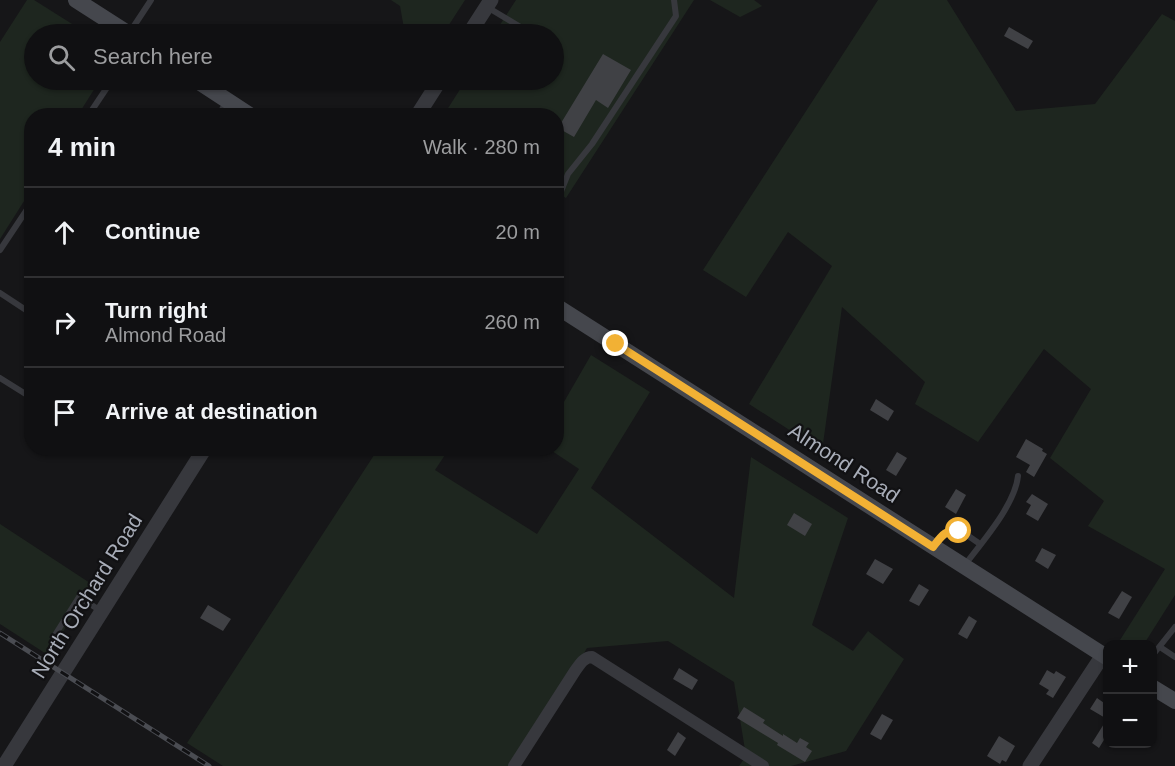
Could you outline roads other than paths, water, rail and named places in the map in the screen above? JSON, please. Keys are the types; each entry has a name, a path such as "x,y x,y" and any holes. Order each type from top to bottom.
{"main road":[{"path":"76,0 113,24"},
{"path":"211,90 238,108"},
{"name":"Almond Road","path":"564,311 1103,656"},
{"path":"1157,690 1175,701"}],"street":[{"path":"475,24 489,3"},
{"path":"422,108 434,90"},
{"name":"North Orchard Road","path":"4,766 200,456"},
{"path":"514,766 583,661 589,657 764,766"},
{"path":"1030,766 1103,660"}],"lane":[{"path":"135,24 151,0"},
{"path":"564,184 568,174 592,144 676,16 674,0"},
{"path":"489,3 518,24"},
{"path":"93,108 105,90"},
{"path":"223,108 227,101"},
{"path":"0,250 24,214"},
{"path":"0,293 24,309"},
{"path":"0,378 24,393"},
{"path":"964,567 1017,488 1018,476"},
{"path":"933,547 944,534 953,529 980,544"},
{"path":"55,635 79,597 102,611"},
{"path":"1157,650 1175,627"},
{"path":"1160,647 1175,657"}],"railway":[{"path":"0,633 209,766"}]}
